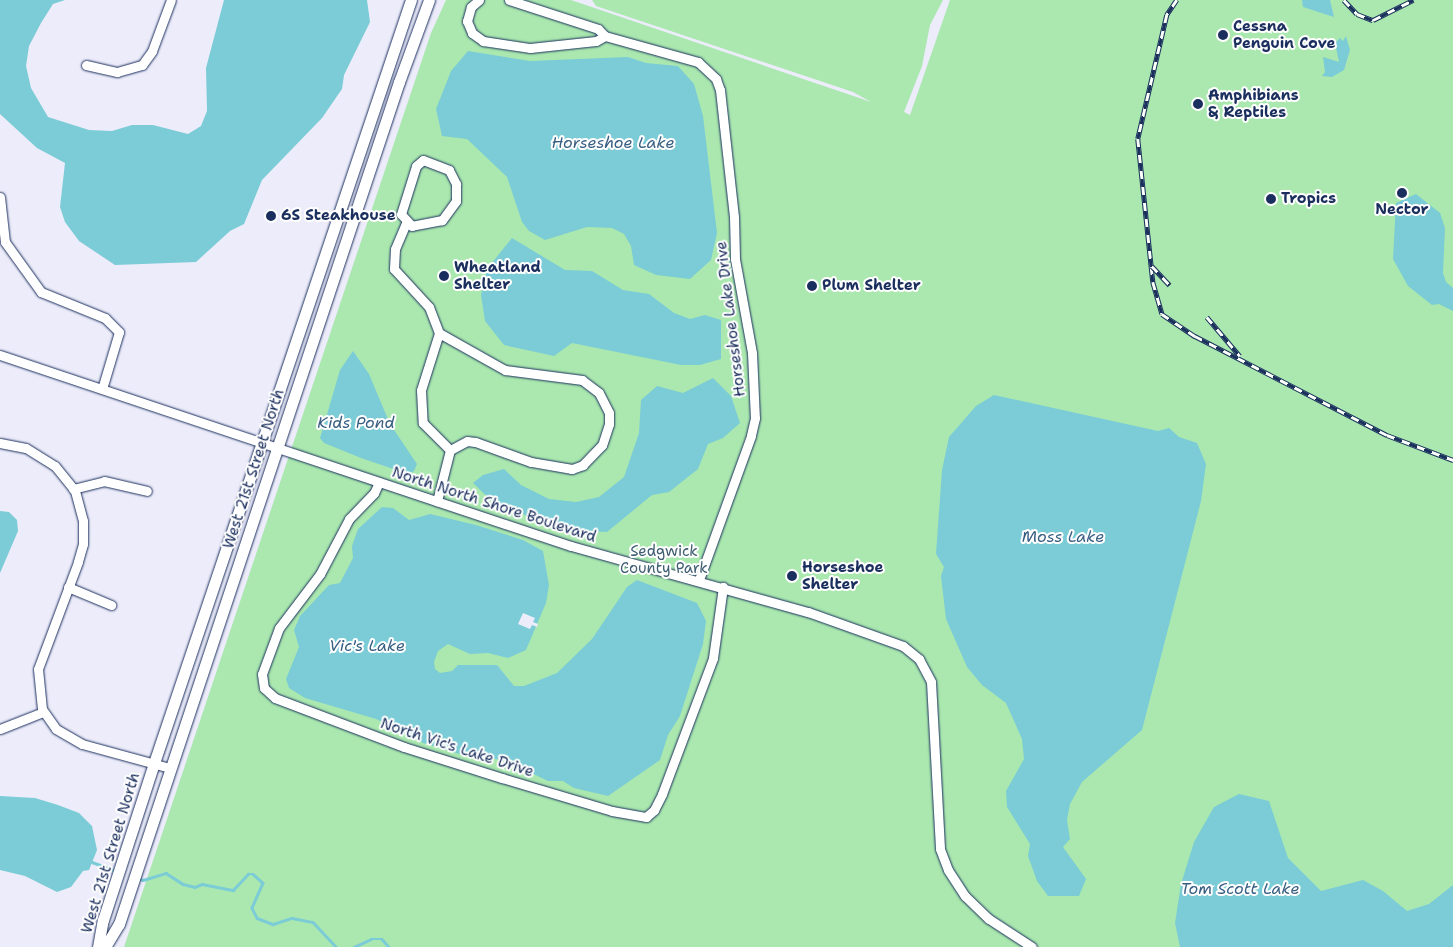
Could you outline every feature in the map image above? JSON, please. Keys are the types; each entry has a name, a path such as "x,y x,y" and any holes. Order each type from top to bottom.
{"main road":[{"name":"West 21st Street North","path":"98,947 111,896 130,836 411,0"},
{"name":"West 21st Street North","path":"105,947 119,924 277,447 429,0"}],"street":[{"path":"86,65 117,72 142,65 152,51 171,0"},
{"path":"479,0 471,7 467,21 472,33 483,41 530,48 596,41 605,36"},
{"name":"Horseshoe Lake Drive","path":"509,0 598,29 605,36 698,62 716,78 724,101 735,259 752,353 755,418 748,445 698,580"},
{"path":"423,160 441,165 449,170 456,184 453,208 442,220 435,223 412,226 406,223 401,214 416,166 423,160"},
{"path":"0,197 4,242 40,292 105,318 119,332 102,389"},
{"path":"406,223 396,248 394,268 429,308 439,333 505,370 582,380 599,393 609,413 609,424 602,445 589,461 572,469 531,462 475,442 467,441 450,450 437,501"},
{"path":"439,333 421,390 421,416 423,422 450,450"},
{"name":"North North Shore Boulevard","path":"0,355 571,546 723,587 896,643 919,659 928,674 932,690 940,849 943,860 955,884 970,902 1006,932 1032,947"},
{"path":"0,443 26,448 42,456 65,476 73,489 84,532 78,562 38,669 37,684 43,712 56,729 82,744 170,768"},
{"path":"73,489 104,481 147,491"},
{"name":"North Vic's Lake Drive","path":"379,482 374,493 349,519 320,574 279,628 262,674 264,688 275,698 404,748 502,778 612,811 646,817 654,810 662,794 712,658 723,587"},
{"path":"68,587 111,605"},
{"path":"0,729 43,712"}],"green space":[{"name":"Sedgwick County Park","path":"446,0 571,0 871,102 853,92 596,6 592,0 943,0 930,25 922,66 904,112 910,115 950,0 1453,0 1453,947 124,947 431,33"}],"water":[{"path":"0,0 65,0 53,4 41,23 29,46 26,66 31,88 48,117 89,130 112,131 132,125 153,125 188,134 201,126 207,111 206,68 224,0 367,0 370,22 344,75 342,89 322,118 262,180 244,224 230,231 196,262 115,265 79,241 65,222 60,207 65,163 37,148 0,114"},
{"path":"1302,0 1330,0 1334,17 1303,7"},
{"path":"1346,36 1350,50 1344,70 1332,77 1322,76 1325,72 1323,57 1339,62 1335,43 1340,38 1343,41"},
{"name":"Horseshoe Lake","path":"468,51 530,61 628,57 646,63 678,66 694,84 703,116 717,233 711,260 690,279 656,275 634,265 631,246 624,234 612,228 587,227 545,240 529,231 522,222 507,177 467,139 442,136 436,109 451,71"},
{"path":"1416,194 1440,213 1445,228 1443,273 1446,282 1453,288 1453,311 1439,304 1432,305 1408,286 1393,259 1396,203"},
{"path":"512,238 565,270 592,271 623,290 649,294 674,313 690,319 705,315 721,320 721,359 700,365 681,365 572,343 554,356 504,345 485,321 481,295 487,269"},
{"name":"Kids Pond","path":"353,351 369,374 390,424 417,464 414,471 408,474 324,443 320,438 340,370"},
{"path":"713,378 731,396 740,423 723,438 708,444 698,469 669,492 652,495 607,532 572,530 529,519 517,508 503,512 473,483 483,475 504,469 521,485 549,499 576,502 599,497 624,477 639,433 641,400 657,386 683,393"},
{"name":"Moss Lake","path":"994,395 1158,431 1169,428 1179,437 1197,443 1206,464 1201,501 1142,730 1082,782 1070,804 1067,820 1070,839 1063,847 1086,879 1079,896 1048,896 1037,881 1028,856 1030,844 1007,807 1006,791 1024,759 1022,739 1006,703 982,685 967,667 946,619 941,576 944,567 936,554 942,470 949,437 976,406"},
{"name":"Vic's Lake","path":"382,507 393,508 409,520 430,514 476,525 523,540 543,551 549,585 546,603 526,650 508,658 488,653 470,654 448,644 438,651 434,662 435,669 440,673 452,671 458,665 497,665 514,686 524,686 557,673 592,639 627,587 637,580 697,603 706,621 703,644 680,716 668,735 660,760 608,796 574,788 563,781 548,781 504,760 466,756 423,743 376,719 305,698 289,688 286,679 299,647 294,630 300,616 329,585 340,583 353,558 352,546 358,529"},
{"path":"0,511 9,512 17,520 18,531 0,573"},
{"name":"Tom Scott Lake","path":"1239,794 1269,801 1288,858 1321,891 1363,880 1383,891 1407,911 1429,904 1453,885 1453,947 1180,947 1175,923 1181,884 1194,842 1214,807"},
{"path":"0,796 35,798 79,813 92,826 97,850 89,870 83,871 71,887 57,892 25,876 0,870"}],"pier":[{"path":"523,613 535,618 533,622 538,624 537,627 532,625 530,629 518,624"}],"waterway":[{"path":"92,862 117,871"},
{"path":"138,878 143,880 166,873 183,884 195,887 202,884 233,890 248,874 253,874 263,883 252,908 257,918 273,924 292,918 313,922 336,947"},
{"path":"354,947 371,939 382,939 389,947"}],"railway":[{"path":"1177,0 1167,15 1138,139 1153,282 1162,314 1195,336 1387,435 1453,460"},
{"path":"1344,0 1357,14 1373,20 1413,0"},
{"path":"1152,266 1170,285"},
{"path":"1207,317 1240,356"}],"place":[{"name":"Cessna Penguin Cove","path":"1223,35"},
{"name":"Amphibians & Reptiles","path":"1198,104"},
{"name":"Nector","path":"1402,193"},
{"name":"Tropics","path":"1271,199"},
{"name":"6S Steakhouse","path":"271,216"},
{"name":"Wheatland Shelter","path":"444,276"},
{"name":"Plum Shelter","path":"812,286"},
{"name":"Horseshoe Shelter","path":"792,576"}]}
